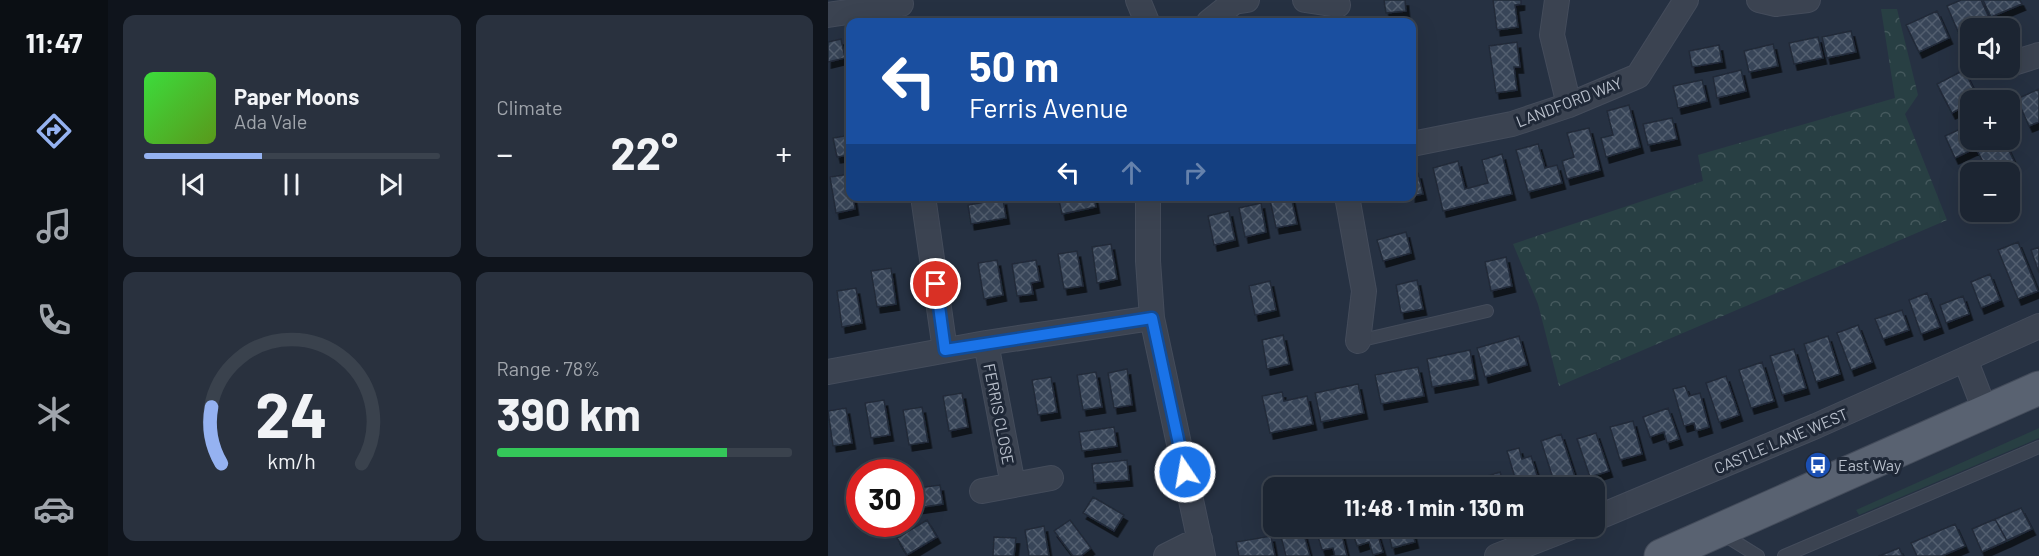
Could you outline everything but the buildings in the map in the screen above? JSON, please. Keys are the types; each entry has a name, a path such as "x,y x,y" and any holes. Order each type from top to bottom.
{"main road":[{"path":"1661,556 2039,388"}],"street":[{"path":"1138,0 1145,18"},
{"path":"1214,18 1233,2 1247,0"},
{"path":"1305,0 1338,5"},
{"path":"1557,0 1552,35 1569,105"},
{"name":"LANDFORD WAY","path":"1416,143 1512,124 1569,105 1638,76 1686,0"},
{"path":"1759,0 1776,4 1808,0"},
{"path":"828,15 901,4"},
{"path":"2020,61 2039,55"},
{"path":"924,201 945,350"},
{"path":"1148,201 1152,318 1201,548 1166,556"},
{"path":"1348,201 1364,291 1358,341"},
{"path":"828,372 986,343 1152,318"},
{"name":"CASTLE LANE WEST","path":"1605,514 1816,426 2039,326"},
{"name":"FERRIS CLOSE","path":"986,343 1013,485"},
{"path":"1965,359 1986,413"},
{"path":"982,491 1050,478"},
{"path":"1497,556 1546,537"}],"lane":[{"path":"1358,341 1486,311"},
{"path":"1784,556 2039,447"},
{"path":"1718,531 1758,556"}],"green space":[{"path":"1881,9 1897,9 1918,95 1905,114 1947,220 1559,386 1538,304 1513,244 1703,181 1698,155 1895,98"},
{"path":"2039,428 2039,438 1859,515 1856,510"}],"place":[{"name":"East Way","path":"1818,465"}],"route":[{"path":"936,284 945,350 1152,318 1185,472"}]}
